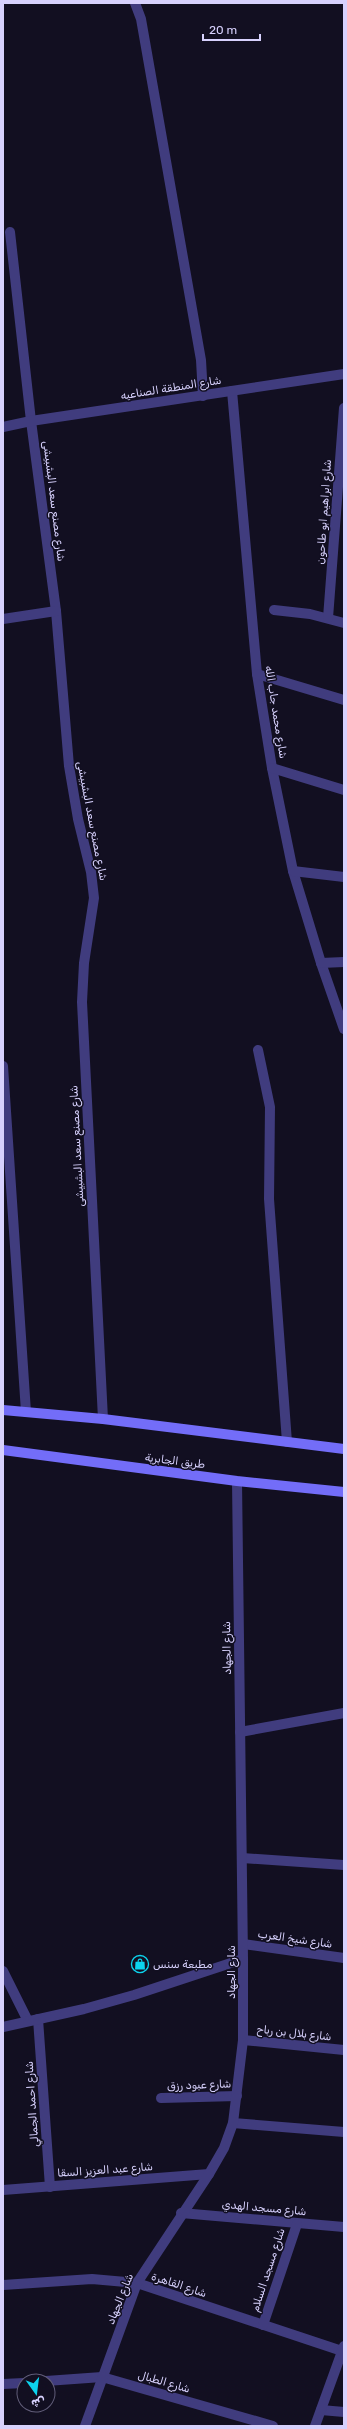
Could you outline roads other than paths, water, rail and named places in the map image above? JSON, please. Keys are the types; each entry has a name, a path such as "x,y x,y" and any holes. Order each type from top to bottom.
{"street":[{"path":"135,3 141,20 198,344 204,396"},
{"name":"شارع مصنع سعد البشبيشى","path":"10,232 31,421 56,611 68,766 78,819 91,872 94,898 84,963 82,1002 103,1419"},
{"name":"شارع المنطقة الصناعيه","path":"3,427 31,421 344,374"},
{"name":"شارع محمد جاب الله","path":"232,390 257,674 272,768 293,870 321,963 344,1029"},
{"name":"شارع ابراهيم ابو طاحون","path":"328,618 344,408"},
{"path":"274,610 298,612 344,622"},
{"path":"3,619 56,611"},
{"path":"257,674 344,700"},
{"path":"272,768 344,790"},
{"path":"293,870 344,877"},
{"path":"321,963 344,962"},
{"path":"258,1050 270,1107 269,1199 287,1442"},
{"path":"3,1066 26,1412"},
{"path":"3,1410 103,1419 344,1449"},
{"name":"طريق الجابرية","path":"3,1450 237,1481 344,1492"},
{"name":"شارع الجهاد","path":"85,2426 137,2284 182,2213 209,2174 224,2148 233,2123 242,2040 244,1959 237,1481"},
{"path":"240,1732 344,1713"},
{"path":"242,1858 344,1865"},
{"name":"شارع شيخ العرب","path":"243,1944 344,1958"},
{"path":"3,2026 134,1995 244,1959"},
{"path":"3,1971 33,2020"},
{"name":"شارع احمد الجمالي","path":"33,2020 50,2186"},
{"name":"شارع بلال بن رباح","path":"242,2040 344,2050"},
{"name":"شارع عبود رزق","path":"161,2098 237,2096"},
{"path":"233,2123 344,2132"},
{"name":"شارع عبد العزيز السقا","path":"3,2190 209,2174"},
{"name":"شارع مسجد الهدي","path":"182,2213 344,2227"},
{"name":"شارع مسجد السلام","path":"263,2325 297,2224"},
{"name":"شارع القاهرة","path":"3,2285 92,2280 137,2284 263,2325 343,2348"},
{"path":"315,2426 343,2348"},
{"name":"شارع الطبال","path":"56,2380 102,2377 273,2426"},
{"path":"3,2384 16,2383"},
{"path":"321,2410 344,2412"}],"place":[{"name":"مطبعة سنس","path":"140,1964"}]}
